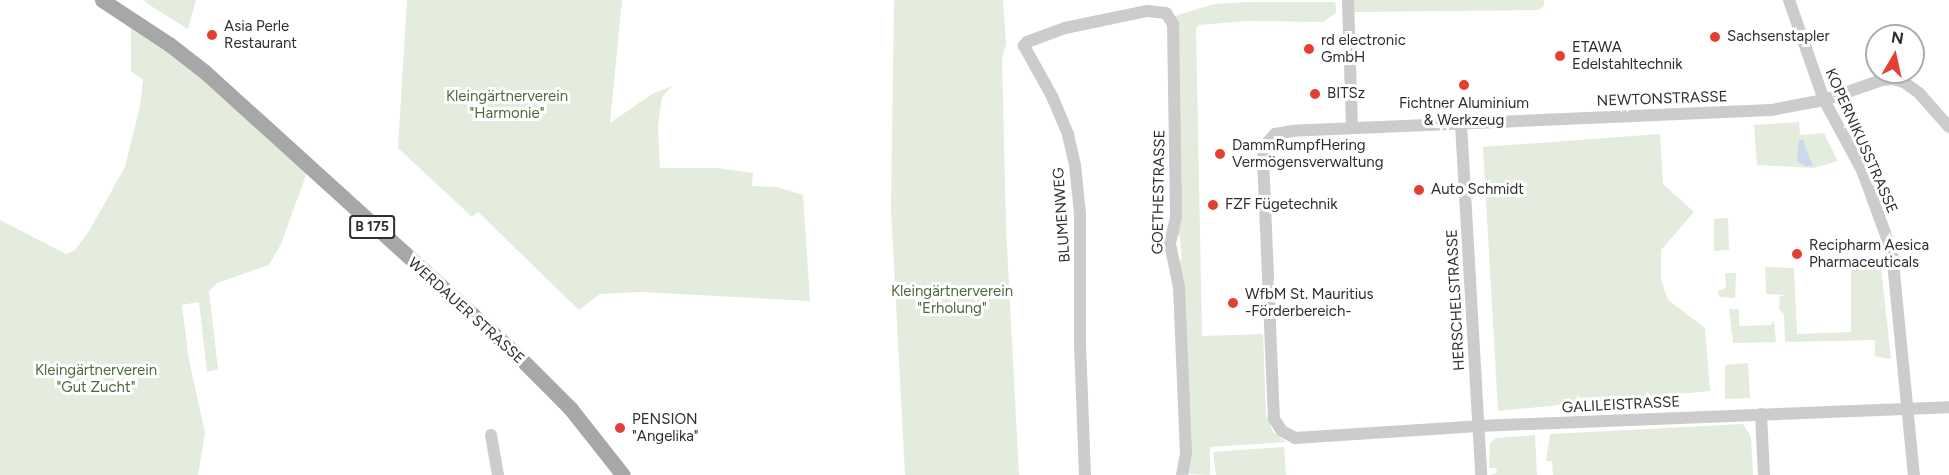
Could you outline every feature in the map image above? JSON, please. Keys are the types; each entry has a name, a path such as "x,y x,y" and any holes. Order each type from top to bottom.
{"main road":[{"name":"WERDAUER STRASSE","path":"102,0 169,44 205,72 518,357 570,408 623,475"}],"street":[{"path":"1348,0 1352,128"},
{"name":"KOPERNIKUSSTRASSE","path":"1790,0 1824,100 1862,170 1892,252 1914,475"},
{"name":"BLUMENWEG","path":"1085,475 1080,345 1080,214 1075,165 1068,134 1053,98 1024,46 1027,42 1065,28 1126,13 1161,12 1170,16"},
{"name":"GOETHESTRASSE","path":"1170,16 1174,35 1176,217 1170,244 1179,287 1186,453 1182,475"},
{"name":"NEWTONSTRASSE","path":"1295,438 1282,432 1274,419 1263,158 1267,143 1275,134 1352,128 1771,110 1824,100 1882,80 1893,79 1904,82 1919,93 1949,127"},
{"name":"HERSCHELSTRASSE","path":"1461,124 1481,475"},
{"name":"GALILEISTRASSE","path":"1295,438 1479,426 1949,407"},
{"path":"1761,414 1764,475"},
{"path":"491,435 498,475"}],"green space":[{"path":"143,0 196,0 188,29 154,8"},
{"name":"Kleingärtnerverein \"Harmonie\"","path":"407,0 622,0 610,123 652,94 672,86 662,97 658,126 660,168 717,168 753,173 752,186 776,187 803,195 810,301 641,292 600,294 579,310 478,212 472,217 398,148"},
{"name":"Kleingärtnerverein \"Erholung\"","path":"894,0 1003,0 1006,44 1002,58 1006,228 1019,475 905,475 891,209"},
{"path":"1353,0 1544,0 1544,6 1538,10 1353,12"},
{"path":"1335,2 1336,6 1336,13 1323,22 1246,21 1199,25 1196,28 1202,336 1263,334 1266,414 1273,432 1286,442 1210,447 1210,475 1185,474 1176,262 1182,260 1180,236 1174,237 1175,16 1214,4"},
{"name":"Kleingärtnerverein \"Gut Zucht\"","path":"131,23 162,42 306,170 306,175 281,244 269,265 217,283 209,291 218,369 207,372 199,302 182,305 189,360 205,433 198,475 0,475 0,220 66,254 75,250 89,231 125,167 140,106 143,80 131,71"},
{"path":"1799,122 1800,135 1824,133 1838,161 1814,168 1757,165 1754,125"},
{"path":"1660,134 1663,184 1694,212 1661,250 1661,280 1668,300 1705,328 1710,391 1498,411 1483,147"},
{"path":"1728,218 1729,250 1714,251 1714,219"},
{"path":"1765,267 1794,268 1797,334 1851,332 1851,270 1881,267 1891,359 1875,356 1875,340 1785,342 1784,315 1779,308 1780,296 1787,295 1766,294"},
{"path":"1725,273 1736,273 1735,298 1719,297 1718,291 1726,288"},
{"path":"1729,309 1739,309 1739,326 1771,325 1774,320 1776,342 1733,343"},
{"path":"1748,363 1750,398 1725,399 1725,365"},
{"path":"1743,424 1751,437 1753,475 1553,475 1552,461 1546,461 1550,434"},
{"path":"1535,435 1537,475 1489,475 1497,473 1496,468 1489,468 1490,443 1496,438"},
{"path":"1284,447 1286,475 1216,475 1213,452"}],"water":[{"path":"1799,140 1803,140 1813,166 1805,166 1797,161"}],"place":[{"name":"Asia Perle Restaurant","path":"212,35"},
{"name":"Sachsenstapler","path":"1715,37"},
{"name":"rd electronic GmbH","path":"1309,49"},
{"name":"ETAWA Edelstahltechnik","path":"1560,56"},
{"name":"Fichtner Aluminium & Werkzeug","path":"1464,85"},
{"name":"BITSz","path":"1315,94"},
{"name":"DammRumpfHering Vermögensverwaltung","path":"1220,154"},
{"name":"Auto Schmidt","path":"1419,190"},
{"name":"FZF Fügetechnik","path":"1213,205"},
{"name":"Recipharm Aesica Pharmaceuticals","path":"1797,254"},
{"name":"WfbM St. Mauritius -Förderbereich-","path":"1233,303"},
{"name":"PENSION \"Angelika\"","path":"620,428"}]}
